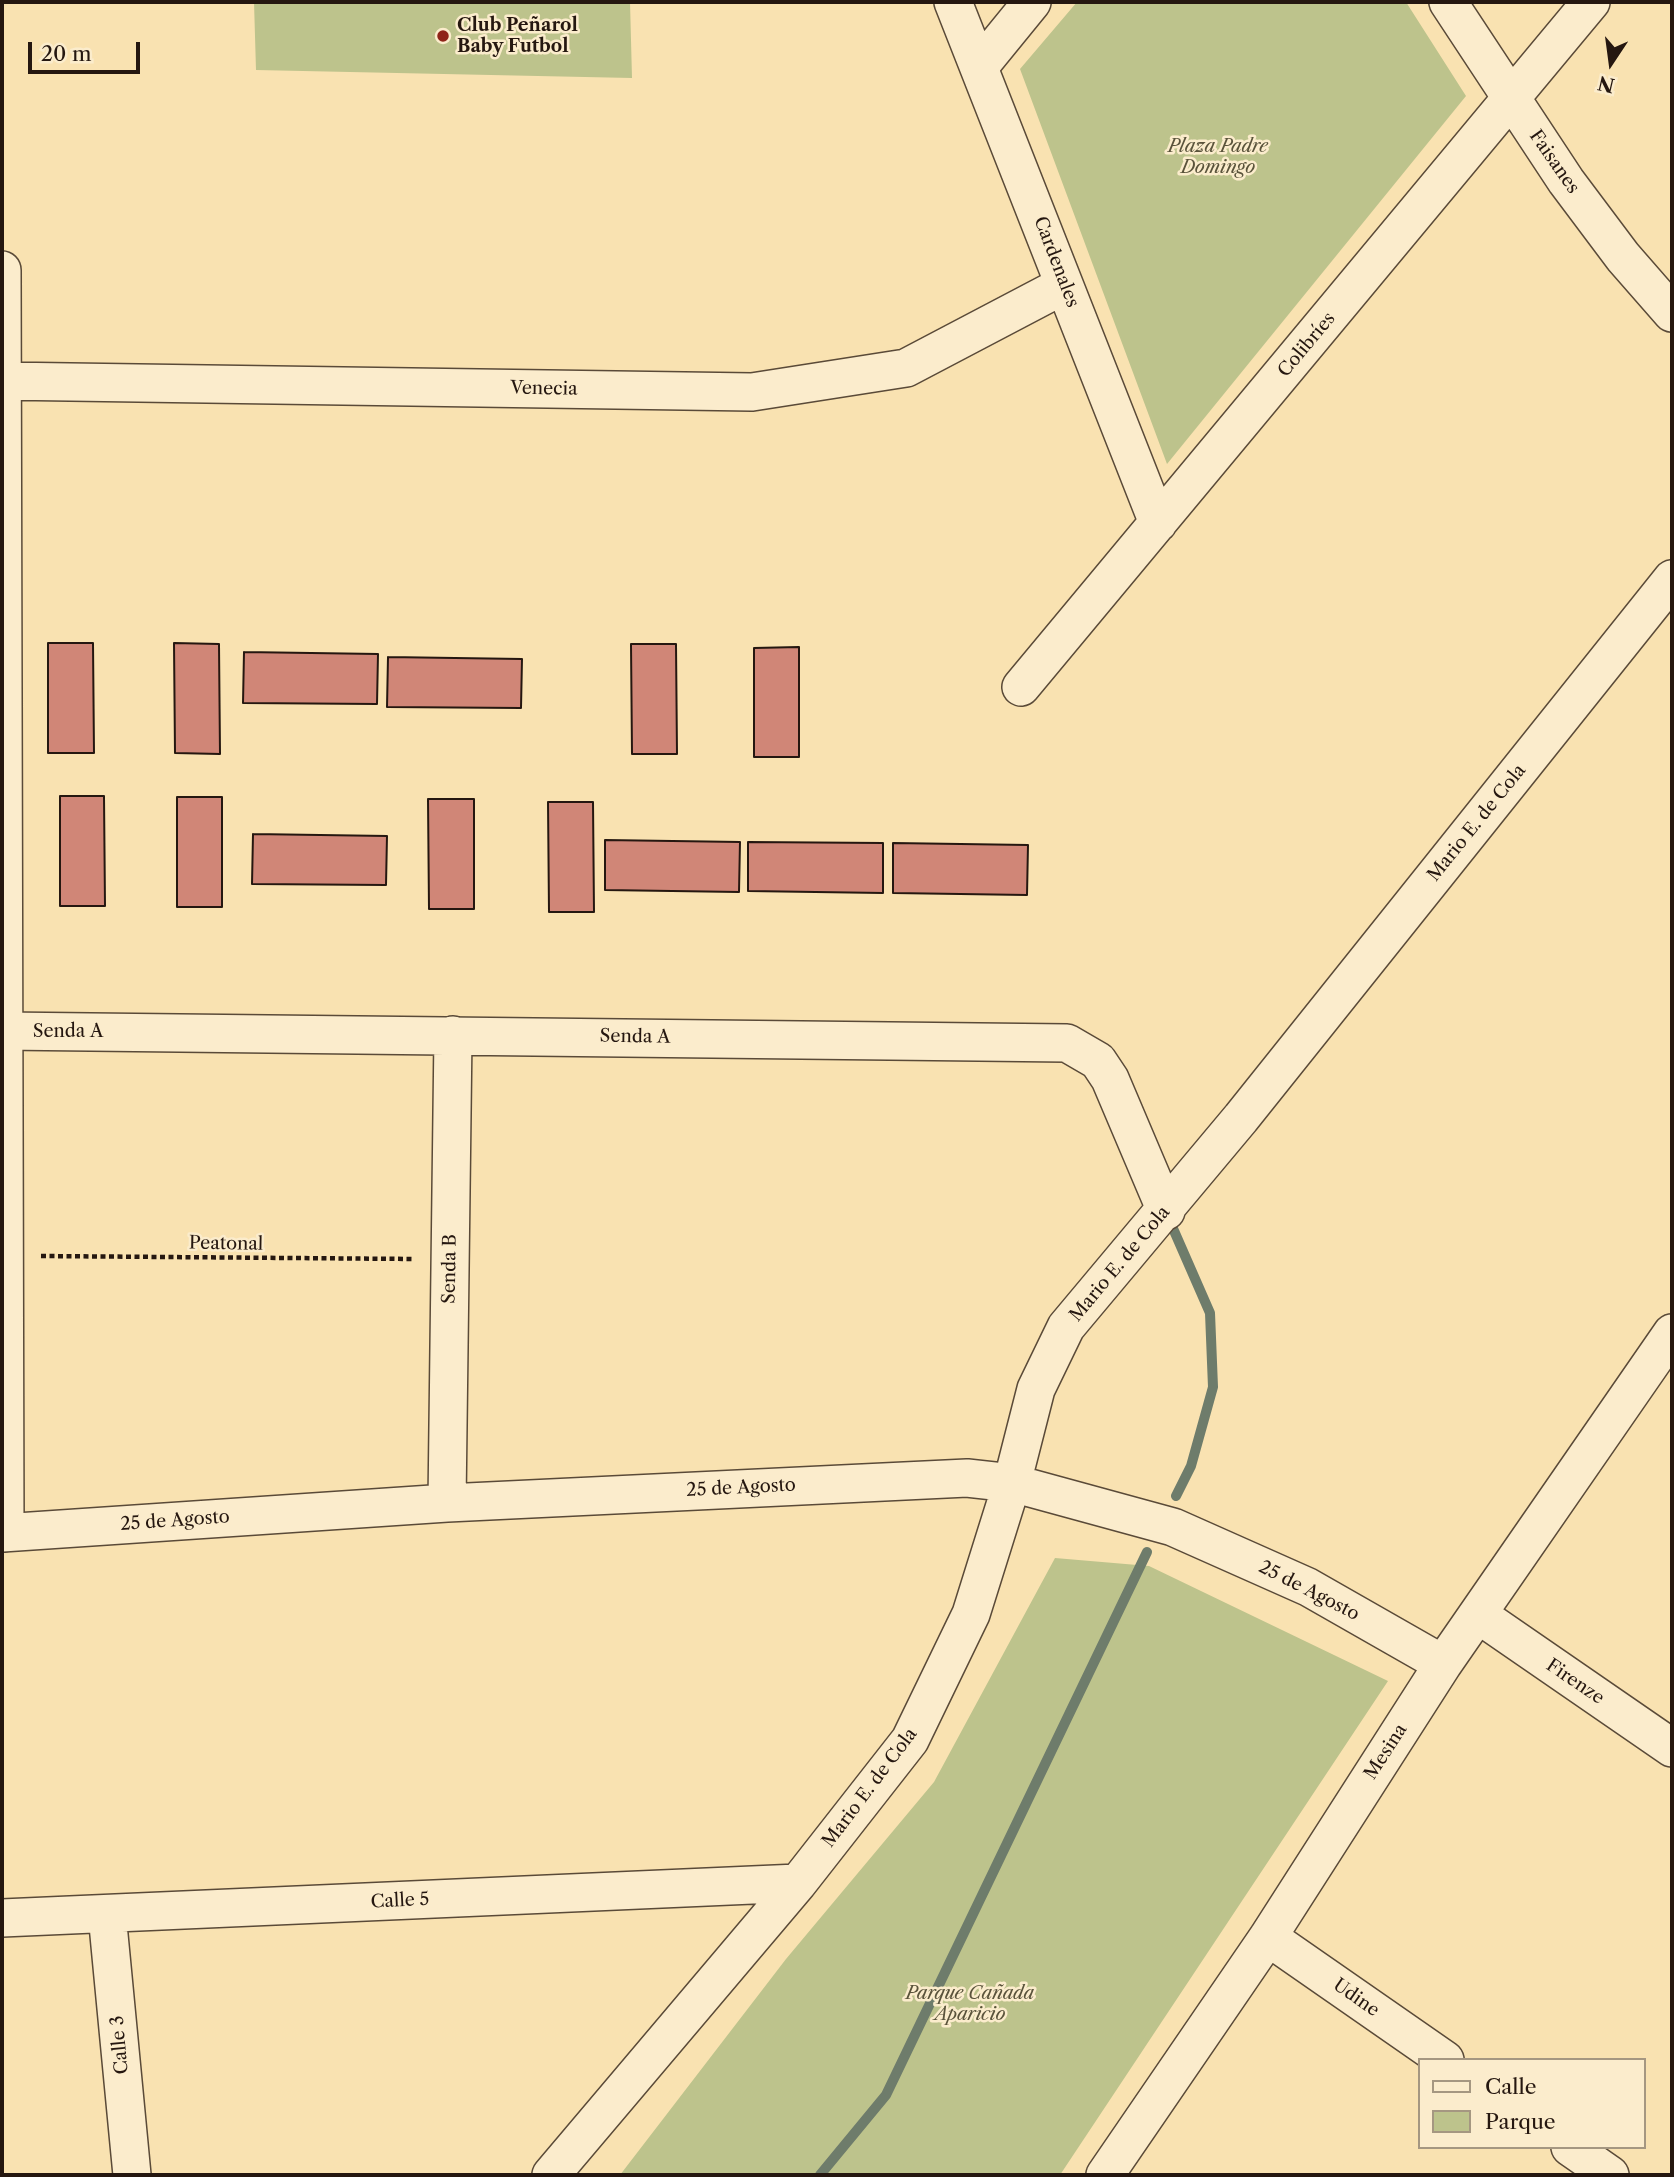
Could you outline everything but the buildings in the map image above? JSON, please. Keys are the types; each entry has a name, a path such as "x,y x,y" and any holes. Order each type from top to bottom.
{"street":[{"name":"Cardenales","path":"953,2 1158,523"},
{"path":"979,67 1032,2"},
{"name":"Faisanes","path":"1448,2 1511,101 1623,257 1672,313"},
{"name":"Colibríes","path":"1021,687 1591,2"},
{"path":"2,271 3,1533"},
{"name":"Venecia","path":"3,382 752,392 906,368 1065,285"},
{"name":"Mario E. de Cola","path":"551,2175 798,1883 910,1741 971,1614 1012,1483 1036,1389 1066,1327 1166,1211 1672,579"},
{"name":"Senda A","path":"3,1031 1067,1043 1098,1061 1110,1079 1166,1211"},
{"name":"Senda B","path":"447,1503 453,1035"},
{"name":"Mesina","path":"1105,2175 1268,1937 1443,1664 1672,1333"},
{"name":"25 de Agosto","path":"3,1533 447,1503 949,1476 1012,1483 1173,1527 1308,1587 1443,1664"},
{"name":"Firenze","path":"1479,1615 1672,1748"},
{"name":"Calle 5","path":"2,1918 798,1883"},
{"name":"Calle 3","path":"107,1914 132,2175"},
{"name":"Udine","path":"1268,1937 1442,2058"},
{"path":"1573,2149 1610,2175"}],"path":[{"name":"Peatonal","path":"4,1256 450,1260"}],"green space":[{"name":"Club Peñarol Baby Futbol","path":"254,2 630,2 632,78 256,70"},
{"name":"Plaza Padre Domingo","path":"1077,2 1406,2 1466,96 1167,464 1020,69"},
{"name":"Parque Cañada Aparicio","path":"1055,1558 1149,1566 1388,1681 1060,2175 620,2175 786,1959 934,1782"}],"waterway":[{"path":"1168,1217 1210,1313 1213,1387 1191,1466 1176,1496"},
{"path":"820,2175 886,2095 1147,1552"}],"place":[{"name":"Club Peñarol Baby Futbol","path":"443,36"}]}
